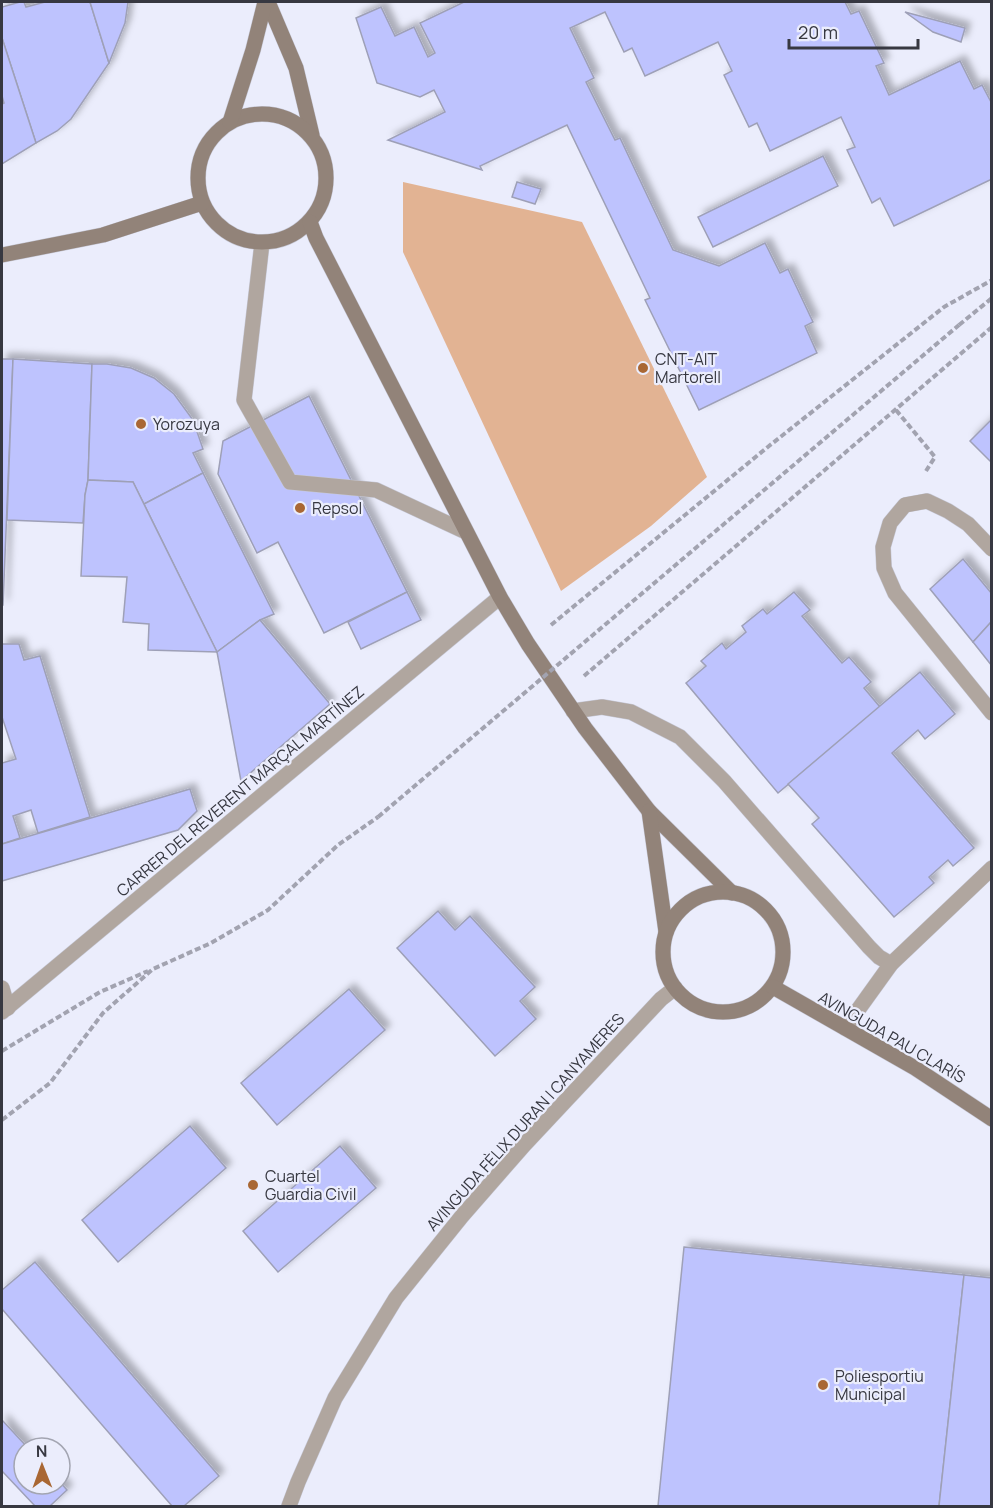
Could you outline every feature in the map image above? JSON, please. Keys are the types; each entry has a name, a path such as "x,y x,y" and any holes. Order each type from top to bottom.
{"main road":[{"path":"230,122 267,2"},
{"path":"267,2 296,68 312,135 326,161 328,183 322,204 310,222 296,234 280,240 262,243 243,240 226,232 212,219 202,203 197,183 199,162 207,143 221,127 247,116 264,113 282,116 312,135"},
{"path":"2,255 103,235 202,203"},
{"path":"310,222 316,238 466,532 528,644 573,711 649,812 732,893"},
{"path":"649,812 666,932 663,958 667,975 675,988 690,1002 707,1010 726,1012 744,1008 762,999 773,987 782,966 783,947 778,928 767,911 751,899 732,893 713,893 694,897 678,911 666,932"},
{"name":"AVINGUDA PAU CLARÍS","path":"773,987 915,1068 992,1119"}],"street":[{"path":"262,243 244,400 290,482 376,490 466,532"},
{"path":"992,549 968,524 927,501 905,505 890,523 883,547 884,568 895,593 992,713"},
{"name":"CARRER DEL REVERENT MARÇAL MARTÍNEZ","path":"5,1010 500,597"},
{"path":"573,711 602,707 631,712 680,737 724,781 869,947 891,964"},
{"path":"845,1028 891,964 992,868"},
{"path":"2,988 5,1010"},
{"name":"AVINGUDA FÈLIX DURAN I CANYAMERES","path":"289,1506 335,1398 396,1298 462,1216 525,1144 661,999 675,988"}],"path":[{"path":"528,644 769,446 944,307 992,279"},
{"path":"2,1051 100,992 211,944 268,910 338,845 378,817 992,298"},
{"path":"562,694 992,327"},
{"path":"896,410 935,457 905,505"},
{"path":"2,1120 50,1083 103,1012 153,969"}],"shaded area":[{"path":"403,182 582,222 707,477 651,526 561,591 403,252"}],"building":[{"path":"24,2 26,7 45,2 90,2 109,63 71,119 57,131 36,143 2,38 2,7"},
{"path":"90,2 128,2 125,23 109,63"},
{"path":"464,2 845,2 851,14 859,11 884,63 876,66 889,95 960,61 974,89 982,85 992,104 992,179 894,226 880,198 872,203 847,150 855,147 841,117 770,151 757,123 749,127 724,75 732,71 718,42 645,76 632,48 624,52 605,12 570,28 594,78 586,82 615,140 620,138 673,250 719,266 765,243 780,273 788,269 813,322 805,326 817,353 699,410 645,300 650,298 567,125 480,166 482,170 388,140 445,112 434,90 420,97 377,83 356,18 381,7 395,36 414,27 428,57 435,53 420,23"},
{"path":"905,12 965,28 961,42 933,32"},
{"path":"2,38 36,143 2,164 2,104 4,103"},
{"path":"823,156 838,186 713,247 698,217"},
{"path":"517,182 541,189 535,204 512,197"},
{"path":"2,359 13,359 3,605 2,605"},
{"path":"13,359 92,364 88,480 83,523 7,520"},
{"path":"92,364 131,368 154,378 174,394 193,420 203,449 193,453 203,473 144,504 133,482 88,480"},
{"name":"Repsol","path":"309,396 407,592 324,633 278,542 257,553 218,474 223,441"},
{"path":"992,419 992,463 970,441"},
{"path":"203,473 274,614 260,620 217,652 144,504"},
{"path":"88,480 133,482 217,652 148,650 149,624 123,622 127,577 81,576 85,495"},
{"path":"963,559 992,594 992,621 973,642 930,589"},
{"path":"407,592 421,620 361,649 348,622"},
{"path":"794,592 810,610 802,616 842,663 849,657 871,682 864,688 880,707 778,793 686,683 706,666 701,661 722,643 726,649 746,632 742,626 763,609 767,614"},
{"path":"260,620 330,704 241,781 217,652"},
{"path":"992,621 992,666 973,642"},
{"path":"2,644 19,644 24,660 40,656 90,817 38,833 31,810 13,816 20,838 2,844 2,763 16,759 2,717"},
{"path":"920,672 955,714 925,739 918,730 892,753 974,848 953,866 948,860 929,877 934,883 894,917 812,824 819,818 788,784"},
{"path":"190,789 197,811 178,830 2,881 2,844"},
{"path":"438,911 455,930 470,916 535,987 520,1001 536,1019 495,1056 397,948"},
{"path":"349,989 385,1030 277,1125 241,1083"},
{"path":"190,1126 226,1168 118,1262 82,1220"},
{"path":"340,1146 376,1188 278,1272 243,1231"},
{"name":"Poliesportiu Municipal","path":"684,1247 964,1275 939,1506 658,1506"},
{"path":"35,1262 219,1476 184,1506 172,1506 2,1309 2,1290"},
{"path":"964,1275 992,1278 992,1506 939,1506"},
{"path":"2,1420 17,1436 12,1436 12,1482 2,1471"},
{"path":"26,1496 61,1496 50,1506 35,1506"}],"place":[{"name":"CNT-AIT Martorell","path":"643,368"},
{"name":"Yorozuya","path":"141,424"},
{"name":"Repsol","path":"300,508"},
{"name":"Cuartel Guardia Civil","path":"253,1185"},
{"name":"Poliesportiu Municipal","path":"823,1385"}]}
